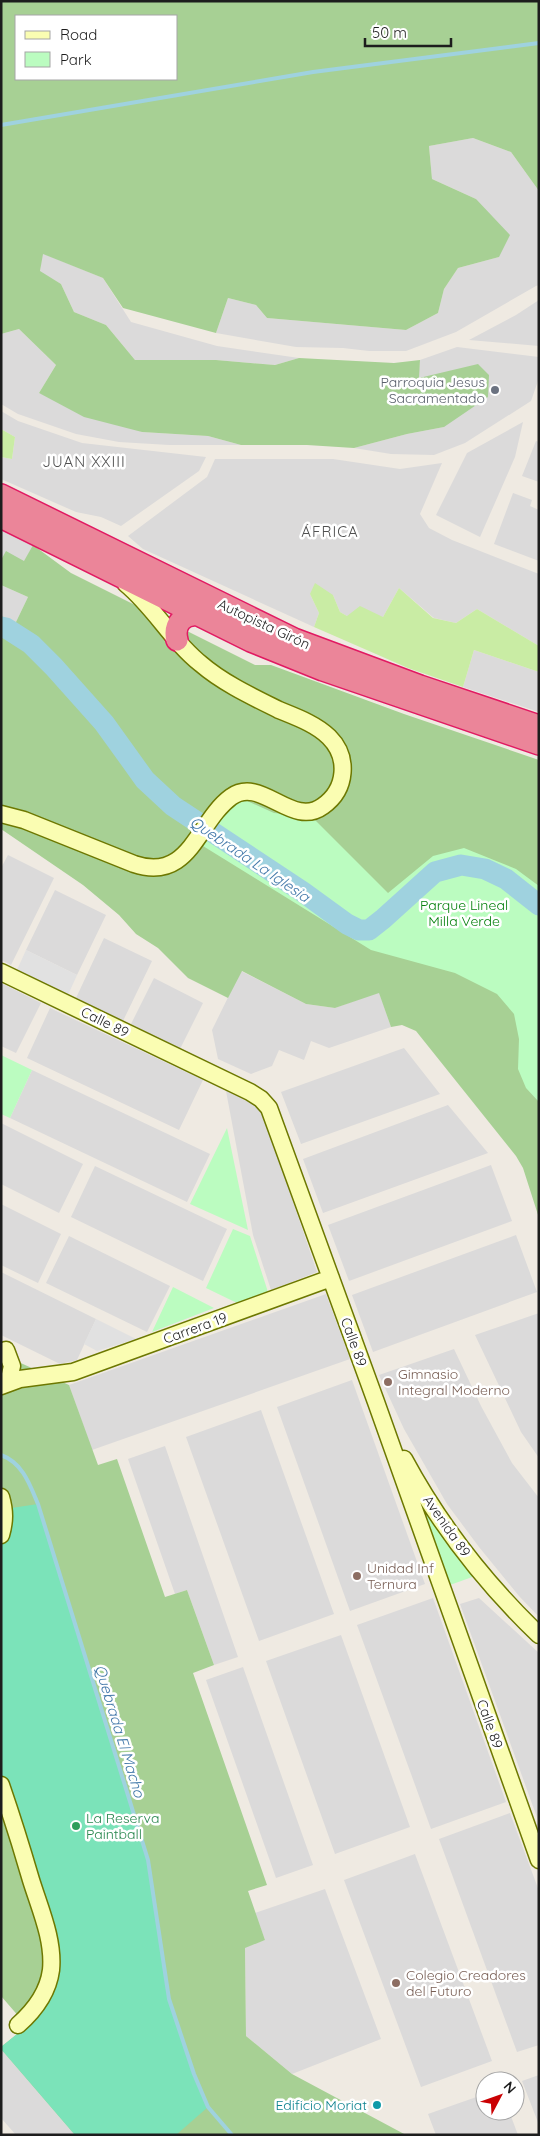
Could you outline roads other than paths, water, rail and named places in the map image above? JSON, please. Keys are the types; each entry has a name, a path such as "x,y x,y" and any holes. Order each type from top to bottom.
{"highway":[{"name":"Autopista Girón","path":"1,495 294,639 375,670 539,726"},
{"name":"Autopista Girón","path":"1,517 251,641 323,670 539,744"},
{"path":"177,640 176,630 180,620 188,615 198,615"}],"street":[{"path":"147,567 166,620 177,640"},
{"path":"1,814 24,820 147,868 157,869 174,862 199,836 230,798 242,791 259,794 298,811 314,810 323,806 338,789 343,778 344,768 340,753 328,736 317,728 263,702 215,675 200,664 142,599 106,568"},
{"name":"Calle 89","path":"1,972 261,1099 272,1114 539,1860"},
{"name":"Carrera 19","path":"5,1385 20,1379 59,1375 82,1369 331,1278"},
{"path":"5,1385 12,1366 6,1350"},
{"name":"Avenida 89","path":"376,1402 409,1468 449,1530 494,1589 539,1635"},
{"path":"1,1497 5,1509 5,1522 1,1535"},
{"path":"1,1785 46,1928 51,1960 49,1977 43,1995 29,2016 18,2025"}],"waterway":[{"path":"1,125 313,72 539,43"},
{"name":"Quebrada La Iglesia","path":"1,627 6,628 31,644 54,667 104,723 145,780 173,806 303,892 347,924 359,930 369,930 435,872 461,865 485,869 506,879 539,905"},
{"name":"Quebrada El Macho","path":"1,1455 15,1463 25,1475 38,1504 148,1860 169,1999 194,2074 208,2107 232,2135"}],"place":[{"name":"Parroquia Jesus Sacramentado","path":"495,390"},
{"name":"Gimnasio Integral Moderno","path":"388,1382"},
{"name":"Unidad Inf Ternura","path":"357,1576"},
{"name":"La Reserva Paintball","path":"76,1826"},
{"name":"Colegio Creadores del Futuro","path":"396,1983"},
{"name":"Edificio Moriat","path":"377,2105"}],"district":[{"name":"JUAN XXIII","path":"84,461"},
{"name":"ÁFRICA","path":"330,531"}],"park label":[{"name":"Parque Lineal Milla Verde","path":"464,914"}]}
